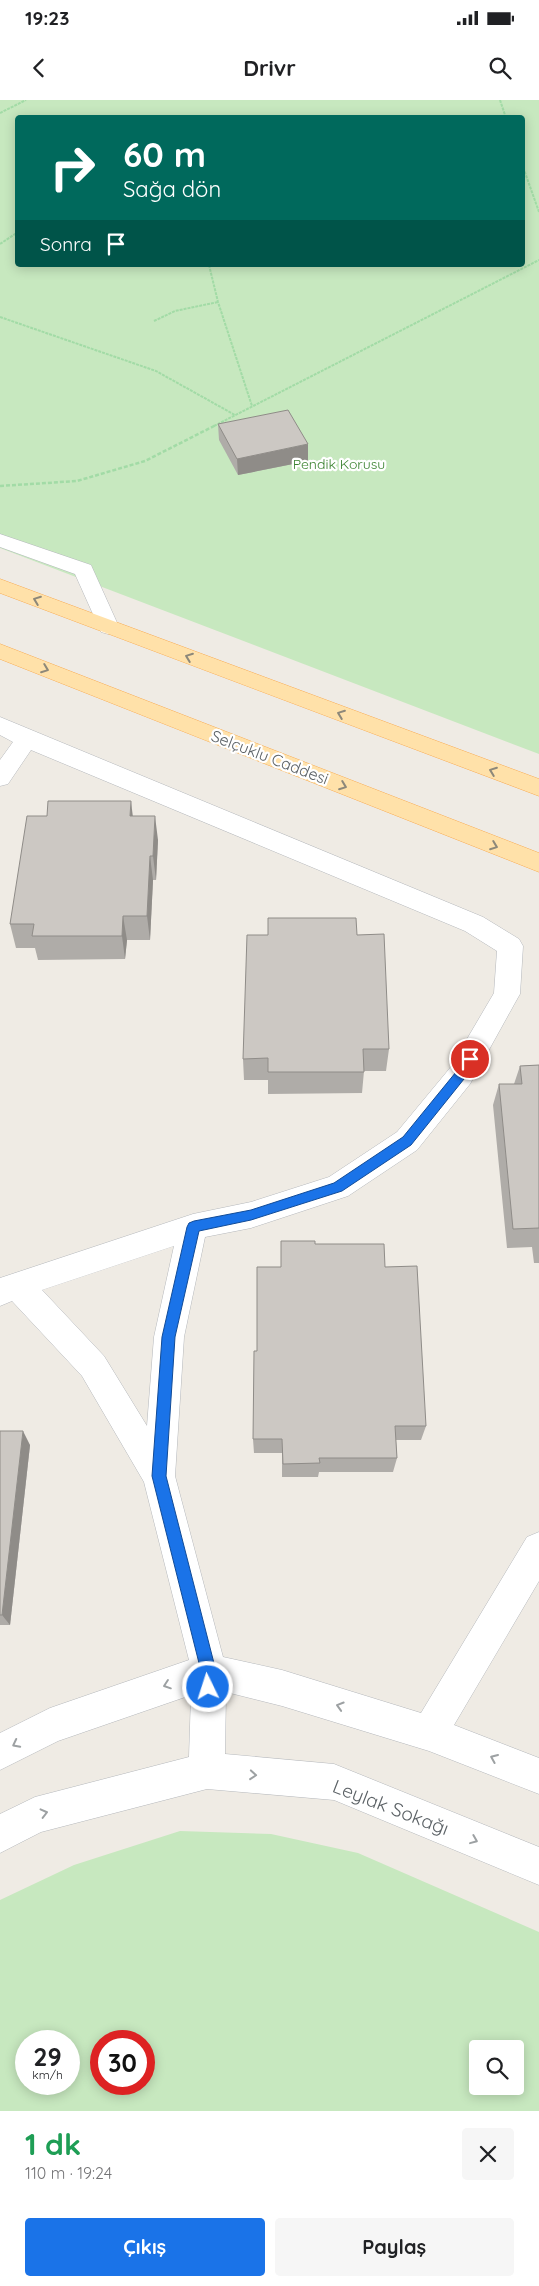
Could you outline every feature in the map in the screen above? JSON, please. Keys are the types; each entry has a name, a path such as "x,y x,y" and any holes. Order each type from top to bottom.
{"main road":[{"path":"0,586 539,788"},
{"name":"Selçuklu Caddesi","path":"0,652 539,863"}],"street":[{"path":"0,540 84,570 108,627"},
{"path":"0,726 26,739 474,924 510,946 507,994 460,1076 407,1141 338,1187 251,1215 194,1227 9,1288 93,1366 159,1476 209,1671 207,1771"},
{"path":"0,778 26,739"},
{"path":"159,1476 169,1337 194,1227"},
{"path":"429,1733 539,1549"},
{"path":"0,1752 50,1726 209,1671 282,1688 429,1733 539,1776"},
{"name":"Leylak Sokağı","path":"0,1834 35,1815 207,1771 334,1782 539,1866"}],"path":[{"path":"0,113 26,100"},
{"path":"500,100 505,115"},
{"path":"525,172 539,212"},
{"path":"0,244 15,234"},
{"path":"0,486 77,481 136,464 539,260"},
{"path":"209,267 218,302 252,406"},
{"path":"154,321 175,311 218,302"},
{"path":"0,318 156,371 236,415"}],"green space":[{"name":"Pendik Korusu","path":"0,100 539,100 539,754 0,548"},
{"path":"180,1831 271,1834 358,1853 539,1932 539,2111 0,2111 0,1900 74,1865"}],"building":[{"path":"288,410 308,444 237,459 218,424"},
{"path":"48,801 131,801 130,816 155,816 153,856 150,856 147,916 123,916 122,936 32,936 34,924 10,924 27,816 47,816"},
{"path":"268,918 356,918 357,935 384,934 389,1049 363,1049 364,1072 268,1072 268,1058 243,1059 247,935 268,935"},
{"path":"539,1065 539,1228 513,1229 499,1084 522,1084 520,1066"},
{"path":"281,1241 315,1241 315,1244 384,1244 385,1267 417,1266 426,1426 395,1426 397,1458 319,1458 320,1463 283,1464 282,1439 253,1439 254,1351 257,1351 257,1267 281,1267"},
{"path":"0,1431 23,1431 2,1615 0,1615"}],"route":[{"path":"208,1687 209,1671 159,1476 169,1337 194,1227 251,1215 338,1187 407,1141 460,1076 470,1059"}]}
